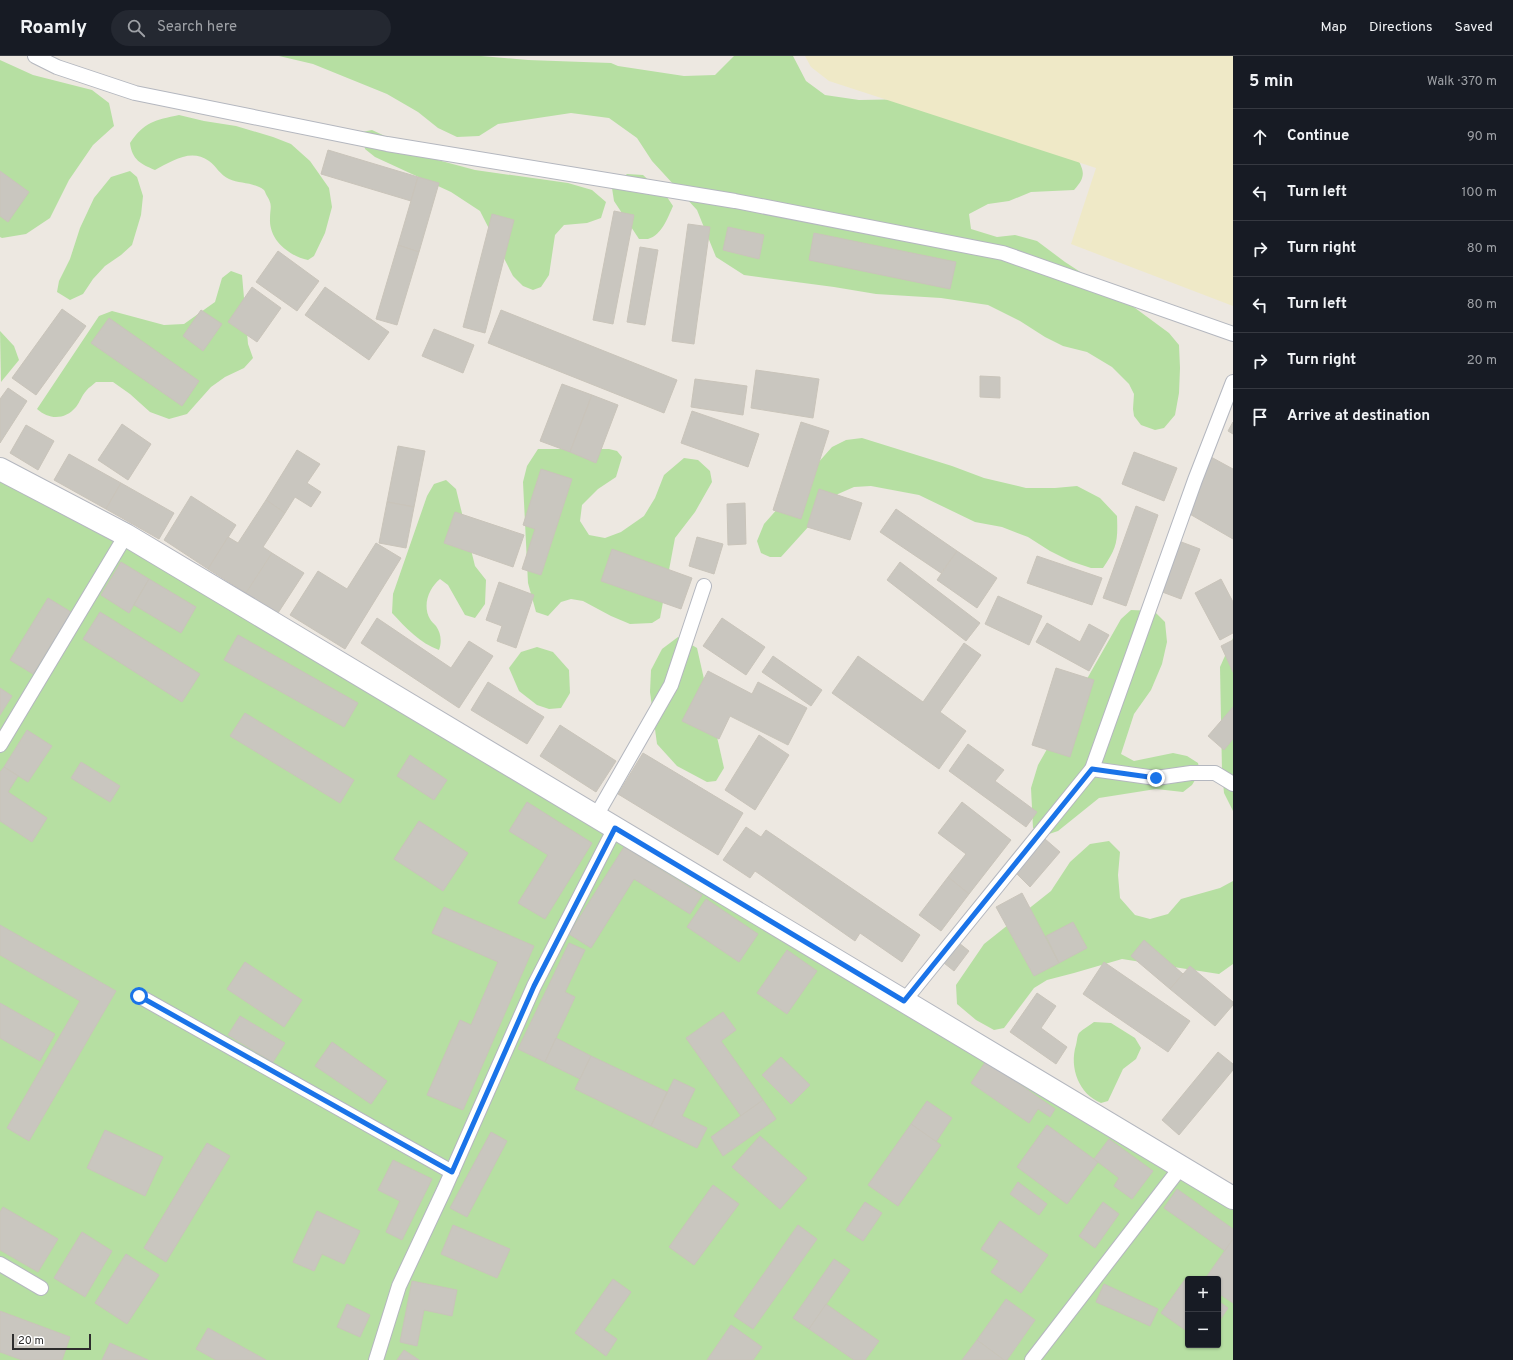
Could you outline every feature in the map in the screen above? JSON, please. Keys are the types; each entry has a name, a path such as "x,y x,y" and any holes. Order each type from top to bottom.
{"street":[{"path":"0,469 126,535 1233,1198"}],"lane":[{"path":"35,56 57,67 142,94 387,144 735,201 1003,253 1233,334"},
{"path":"904,1001 1092,769 1195,480 1233,382"},
{"path":"0,745 126,535"},
{"path":"596,816 671,685 704,586"},
{"path":"1092,769 1156,778 1191,773 1215,773 1233,784"},
{"path":"376,1360 399,1286 452,1172 534,986 615,828"},
{"path":"139,996 452,1172"},
{"path":"1032,1360 1181,1167"},
{"path":"0,1264 41,1288"}],"green space":[{"path":"279,56 481,56 528,60 611,63 618,66 684,76 715,75 734,56 793,56 806,81 825,95 859,100 916,99 1074,151 1083,171 1083,175 1079,184 1074,190 1031,192 1009,201 988,204 969,214 971,229 997,237 1015,235 1037,241 1065,262 1131,305 1169,333 1179,345 1179,393 1175,415 1164,428 1155,430 1141,425 1134,416 1134,394 1129,384 1112,367 1087,352 1063,346 1045,337 1020,321 988,305 941,298 876,294 744,275 716,257 697,210 652,161 637,138 609,118 571,113 498,124 479,136 457,137 438,128 418,112 387,94 313,64"},
{"path":"0,60 33,75 92,90 109,103 114,126 93,145 69,180 50,218 26,234 2,238 0,237"},
{"path":"179,115 236,126 273,137 291,144 310,161 329,188 332,207 325,233 314,256 308,260 294,255 287,251 277,240 271,227 270,202 260,187 229,179 214,165 202,157 182,157 155,170 138,161 133,154 130,143 140,130 151,123"},
{"path":"372,130 434,159 475,170 568,183 592,190 606,202 601,218 587,223 564,225 555,235 549,275 541,287 533,290 523,286 513,276 480,211 451,192 375,157 365,149 362,132"},
{"path":"130,171 137,177 143,196 141,215 132,245 105,266 93,279 83,294 70,300 57,292 59,281 70,259 80,228 94,198 111,177"},
{"path":"627,174 643,175 667,197 673,206 661,230 653,237 648,239 639,239 614,201 612,188"},
{"path":"231,271 242,275 248,344 253,358 244,368 225,377 211,387 187,414 169,419 150,412 130,394 113,382 96,382 88,388 72,411 62,416 52,417 37,409 99,316 112,311 164,325 184,324 215,302 222,278"},
{"path":"0,331 14,346 19,360 1,382"},
{"path":"862,438 952,466 984,478 1026,488 1077,486 1100,498 1117,516 1117,538 1114,549 1103,568 1091,568 1070,561 1050,551 1028,537 1002,527 975,522 919,495 871,486 854,487 838,494 781,557 770,557 761,553 757,541 764,524 832,447 846,440"},
{"path":"538,449 609,449 617,451 622,457 616,477 598,489 582,505 580,521 589,535 605,538 621,532 644,516 655,498 664,475 684,458 698,460 710,471 712,482 695,512 675,538 660,618 652,623 630,624 583,601 571,599 561,602 548,616 536,612 528,583 523,482 527,466"},
{"path":"0,469 1233,1198 1233,1360 0,1360"},
{"path":"446,480 456,489 475,566 486,580 485,604 475,618 465,615 448,585 440,579 433,587 428,597 427,608 430,619 438,629 440,635 439,650 419,639 392,613 393,594 427,496 434,484"},
{"path":"1131,610 1154,611 1165,622 1167,642 1162,664 1151,690 1134,714 1121,754 1134,761 1173,753 1187,756 1198,763 1200,772 1192,785 1183,792 1156,789 1099,798 1058,831 1049,834 1033,828 1031,788 1038,765 1121,619"},
{"path":"678,637 697,648 724,768 716,781 707,782 677,766 657,744 650,692 651,670 662,649"},
{"path":"1233,638 1233,811 1224,793 1222,771 1220,667"},
{"path":"537,647 553,652 569,670 570,693 561,708 549,709 537,705 519,691 509,668 521,652"},
{"path":"1109,841 1120,852 1118,875 1120,898 1135,915 1150,919 1168,914 1181,899 1220,888 1233,881 1233,964 1219,974 1122,959 1047,980 1034,988 1004,1028 994,1030 976,1020 957,1004 956,985 984,944 1051,891 1070,862 1090,844"},
{"path":"1094,1022 1111,1023 1135,1038 1141,1048 1136,1059 1123,1069 1108,1101 1101,1103 1093,1099 1082,1087 1075,1071 1074,1062 1078,1034"}],"sand":[{"path":"805,56 1233,56 1233,306 1071,244 1096,168 829,81 811,67"}],"building":[{"path":"328,150 418,177 411,201 321,174"},
{"path":"0,171 29,192 8,222 0,216"},
{"path":"418,177 439,183 419,252 398,245"},
{"path":"614,211 634,215 613,324 593,320"},
{"path":"492,214 514,220 485,333 463,327"},
{"path":"688,224 710,227 694,344 672,341"},
{"path":"728,227 764,235 759,259 723,250"},
{"path":"814,233 956,262 950,289 809,260"},
{"path":"398,245 419,252 397,325 376,319"},
{"path":"640,247 658,250 645,325 627,322"},
{"path":"278,251 319,281 297,311 256,282"},
{"path":"252,287 281,308 257,342 228,322"},
{"path":"325,287 389,332 369,360 305,315"},
{"path":"62,309 86,326 36,395 12,378"},
{"path":"201,310 222,324 203,351 183,336"},
{"path":"501,310 677,380 664,413 488,343"},
{"path":"109,318 199,381 182,406 91,343"},
{"path":"434,329 474,345 463,373 422,356"},
{"path":"756,370 819,379 813,418 751,408"},
{"path":"980,376 1000,377 1000,398 980,397"},
{"path":"695,379 747,386 743,415 691,407"},
{"path":"562,384 592,395 570,452 540,441"},
{"path":"8,388 27,401 0,443 0,399"},
{"path":"592,395 618,405 596,463 570,452"},
{"path":"692,411 759,434 748,467 681,443"},
{"path":"801,422 829,431 801,519 773,510"},
{"path":"1233,422 1233,434 1228,431"},
{"path":"122,424 151,444 128,480 98,460"},
{"path":"26,425 54,441 38,470 10,453"},
{"path":"398,446 425,451 414,507 387,502"},
{"path":"297,450 320,464 307,483 321,492 311,507 295,497 285,513 266,500"},
{"path":"1134,452 1177,468 1164,501 1122,484"},
{"path":"69,454 121,483 106,509 54,480"},
{"path":"1211,457 1233,469 1233,539 1181,509"},
{"path":"541,469 572,479 541,575 522,569 535,529 523,525"},
{"path":"121,483 174,513 159,539 106,509"},
{"path":"819,489 862,503 850,540 807,527"},
{"path":"191,496 236,525 208,569 164,540"},
{"path":"266,500 285,513 263,547 272,553 246,593 208,569 228,537 238,543"},
{"path":"387,502 414,507 406,548 379,543"},
{"path":"745,503 746,544 728,545 727,504"},
{"path":"1136,506 1158,515 1126,606 1103,598"},
{"path":"896,509 957,551 941,573 880,532"},
{"path":"455,512 524,535 513,567 444,543"},
{"path":"697,537 723,544 714,574 689,566"},
{"path":"1176,540 1200,549 1181,599 1157,590"},
{"path":"376,543 401,558 345,649 290,615 318,571 347,589"},
{"path":"612,549 692,578 681,609 601,581"},
{"path":"957,551 997,578 977,608 937,580"},
{"path":"272,553 304,573 278,613 246,593"},
{"path":"1037,556 1102,578 1092,605 1027,583"},
{"path":"121,562 149,579 129,613 101,595"},
{"path":"900,562 980,623 966,641 887,580"},
{"path":"149,579 196,607 181,633 134,605"},
{"path":"1221,579 1233,602 1233,633 1220,640 1195,593"},
{"path":"499,582 534,595 516,648 497,641 502,626 486,620"},
{"path":"998,596 1042,616 1029,645 985,624"},
{"path":"48,598 71,612 33,674 10,660"},
{"path":"100,612 200,674 182,702 83,639"},
{"path":"377,618 451,668 469,641 493,656 459,708 361,643"},
{"path":"722,618 765,647 746,675 703,646"},
{"path":"1047,623 1080,642 1089,624 1109,635 1089,671 1036,642"},
{"path":"238,635 358,703 344,727 224,660"},
{"path":"1233,640 1233,672 1221,646"},
{"path":"964,643 981,655 940,712 966,731 939,769 832,693 858,656 923,702"},
{"path":"773,656 822,690 811,706 762,672"},
{"path":"1056,668 1094,680 1070,757 1032,745"},
{"path":"708,671 752,694 758,682 807,708 788,745 730,716 719,739 682,721"},
{"path":"488,682 544,717 527,744 471,710"},
{"path":"0,688 12,696 0,715"},
{"path":"1233,707 1233,739 1224,750 1208,736"},
{"path":"245,713 354,780 340,803 230,736"},
{"path":"560,725 616,761 596,792 540,756"},
{"path":"27,730 52,746 28,782 4,767"},
{"path":"759,735 789,755 755,810 725,790"},
{"path":"968,744 1004,770 995,781 1037,812 1026,827 949,771"},
{"path":"643,753 743,813 718,855 618,794"},
{"path":"410,755 447,780 434,800 397,776"},
{"path":"81,762 120,786 110,802 71,778"},
{"path":"4,767 18,776 8,792 47,818 32,842 0,821 0,772"},
{"path":"527,802 592,843 545,919 518,903 548,855 509,831"},
{"path":"962,802 1011,840 969,894 948,877 966,854 938,833"},
{"path":"419,821 468,853 443,891 394,859"},
{"path":"746,827 761,837 766,830 920,935 902,962 860,933 855,941 755,871 750,878 723,860"},
{"path":"1045,839 1060,852 1030,887 1016,873"},
{"path":"624,847 702,895 690,914 634,879 591,948 569,934"},
{"path":"948,877 969,894 941,931 919,915"},
{"path":"1022,893 1059,963 1034,976 996,907"},
{"path":"706,899 758,934 739,962 687,927"},
{"path":"444,907 534,946 463,1110 427,1095 460,1020 471,1025 498,962 432,933"},
{"path":"1073,922 1087,948 1059,963 1046,936"},
{"path":"0,925 116,991 29,1141 7,1128 80,1001 0,955"},
{"path":"1144,940 1183,974 1170,989 1131,956"},
{"path":"569,943 585,950 565,992 575,997 545,1062 518,1049"},
{"path":"959,943 969,951 954,971 944,963"},
{"path":"787,950 817,971 787,1014 757,993"},
{"path":"245,962 302,1000 284,1027 227,989"},
{"path":"1104,962 1190,1021 1168,1052 1083,994"},
{"path":"1190,966 1233,1002 1233,1005 1215,1026 1170,989"},
{"path":"1037,993 1056,1006 1041,1028 1067,1047 1056,1064 1010,1032"},
{"path":"0,1003 55,1034 40,1061 0,1038"},
{"path":"723,1012 736,1030 721,1041 763,1100 741,1116 686,1038"},
{"path":"240,1016 285,1043 273,1062 228,1035"},
{"path":"556,1038 591,1056 580,1079 545,1062"},
{"path":"332,1042 387,1081 371,1104 315,1066"},
{"path":"1218,1052 1233,1064 1233,1070 1179,1135 1162,1120"},
{"path":"591,1056 667,1092 651,1126 575,1089"},
{"path":"781,1057 810,1085 791,1104 762,1075"},
{"path":"986,1061 1055,1109 1050,1117 1038,1109 1029,1123 971,1083"},
{"path":"674,1079 695,1089 682,1116 707,1128 697,1148 651,1126"},
{"path":"763,1100 776,1119 723,1156 711,1137"},
{"path":"927,1101 952,1118 936,1142 911,1124"},
{"path":"911,1124 941,1145 898,1206 868,1185"},
{"path":"1047,1125 1098,1162 1067,1204 1017,1167"},
{"path":"105,1130 163,1157 145,1196 87,1168"},
{"path":"491,1132 507,1141 467,1217 450,1208"},
{"path":"760,1136 807,1178 780,1209 732,1167"},
{"path":"1109,1139 1153,1171 1132,1199 1114,1186 1119,1178 1094,1159"},
{"path":"207,1143 230,1156 166,1262 144,1248"},
{"path":"393,1160 432,1179 402,1240 386,1232 400,1201 378,1190"},
{"path":"1018,1182 1047,1204 1039,1215 1010,1194"},
{"path":"713,1185 739,1204 694,1265 669,1247"},
{"path":"1177,1189 1233,1229 1233,1239 1225,1251 1164,1208"},
{"path":"865,1202 882,1213 863,1241 846,1230"},
{"path":"1103,1202 1119,1214 1095,1248 1079,1236"},
{"path":"3,1207 58,1239 38,1272 0,1250 0,1212"},
{"path":"317,1211 360,1231 344,1264 322,1254 314,1271 293,1262"},
{"path":"1000,1221 1048,1255 1021,1293 991,1272 999,1261 981,1249"},
{"path":"453,1225 510,1249 497,1278 441,1254"},
{"path":"798,1225 817,1239 753,1329 734,1316"},
{"path":"82,1232 112,1251 85,1297 54,1278"},
{"path":"1233,1239 1233,1303 1221,1295 1221,1276 1207,1276"},
{"path":"126,1254 159,1275 127,1324 95,1303"},
{"path":"834,1259 850,1270 809,1329 793,1318"},
{"path":"613,1279 631,1292 604,1330 617,1339 606,1356 575,1333"},
{"path":"1185,1279 1185,1330 1161,1313"},
{"path":"412,1281 457,1290 452,1316 424,1310 417,1346 400,1342"},
{"path":"1104,1284 1158,1309 1150,1326 1096,1302"},
{"path":"1006,1299 1035,1320 1007,1360 1004,1360 977,1340"},
{"path":"1221,1303 1228,1308 1221,1318"},
{"path":"347,1304 370,1315 360,1337 337,1327"},
{"path":"826,1304 879,1341 865,1360 854,1360 809,1329"},
{"path":"0,1311 70,1337 62,1360 22,1360 0,1352"},
{"path":"731,1325 762,1347 753,1360 707,1360"},
{"path":"208,1328 266,1360 216,1360 196,1349"},
{"path":"977,1340 1004,1360 962,1360"},
{"path":"110,1343 148,1360 102,1360"},
{"path":"404,1350 419,1360 397,1360"}],"route":[{"path":"139,996 452,1172 534,986 615,828 904,1001 1092,769 1156,778"}]}
